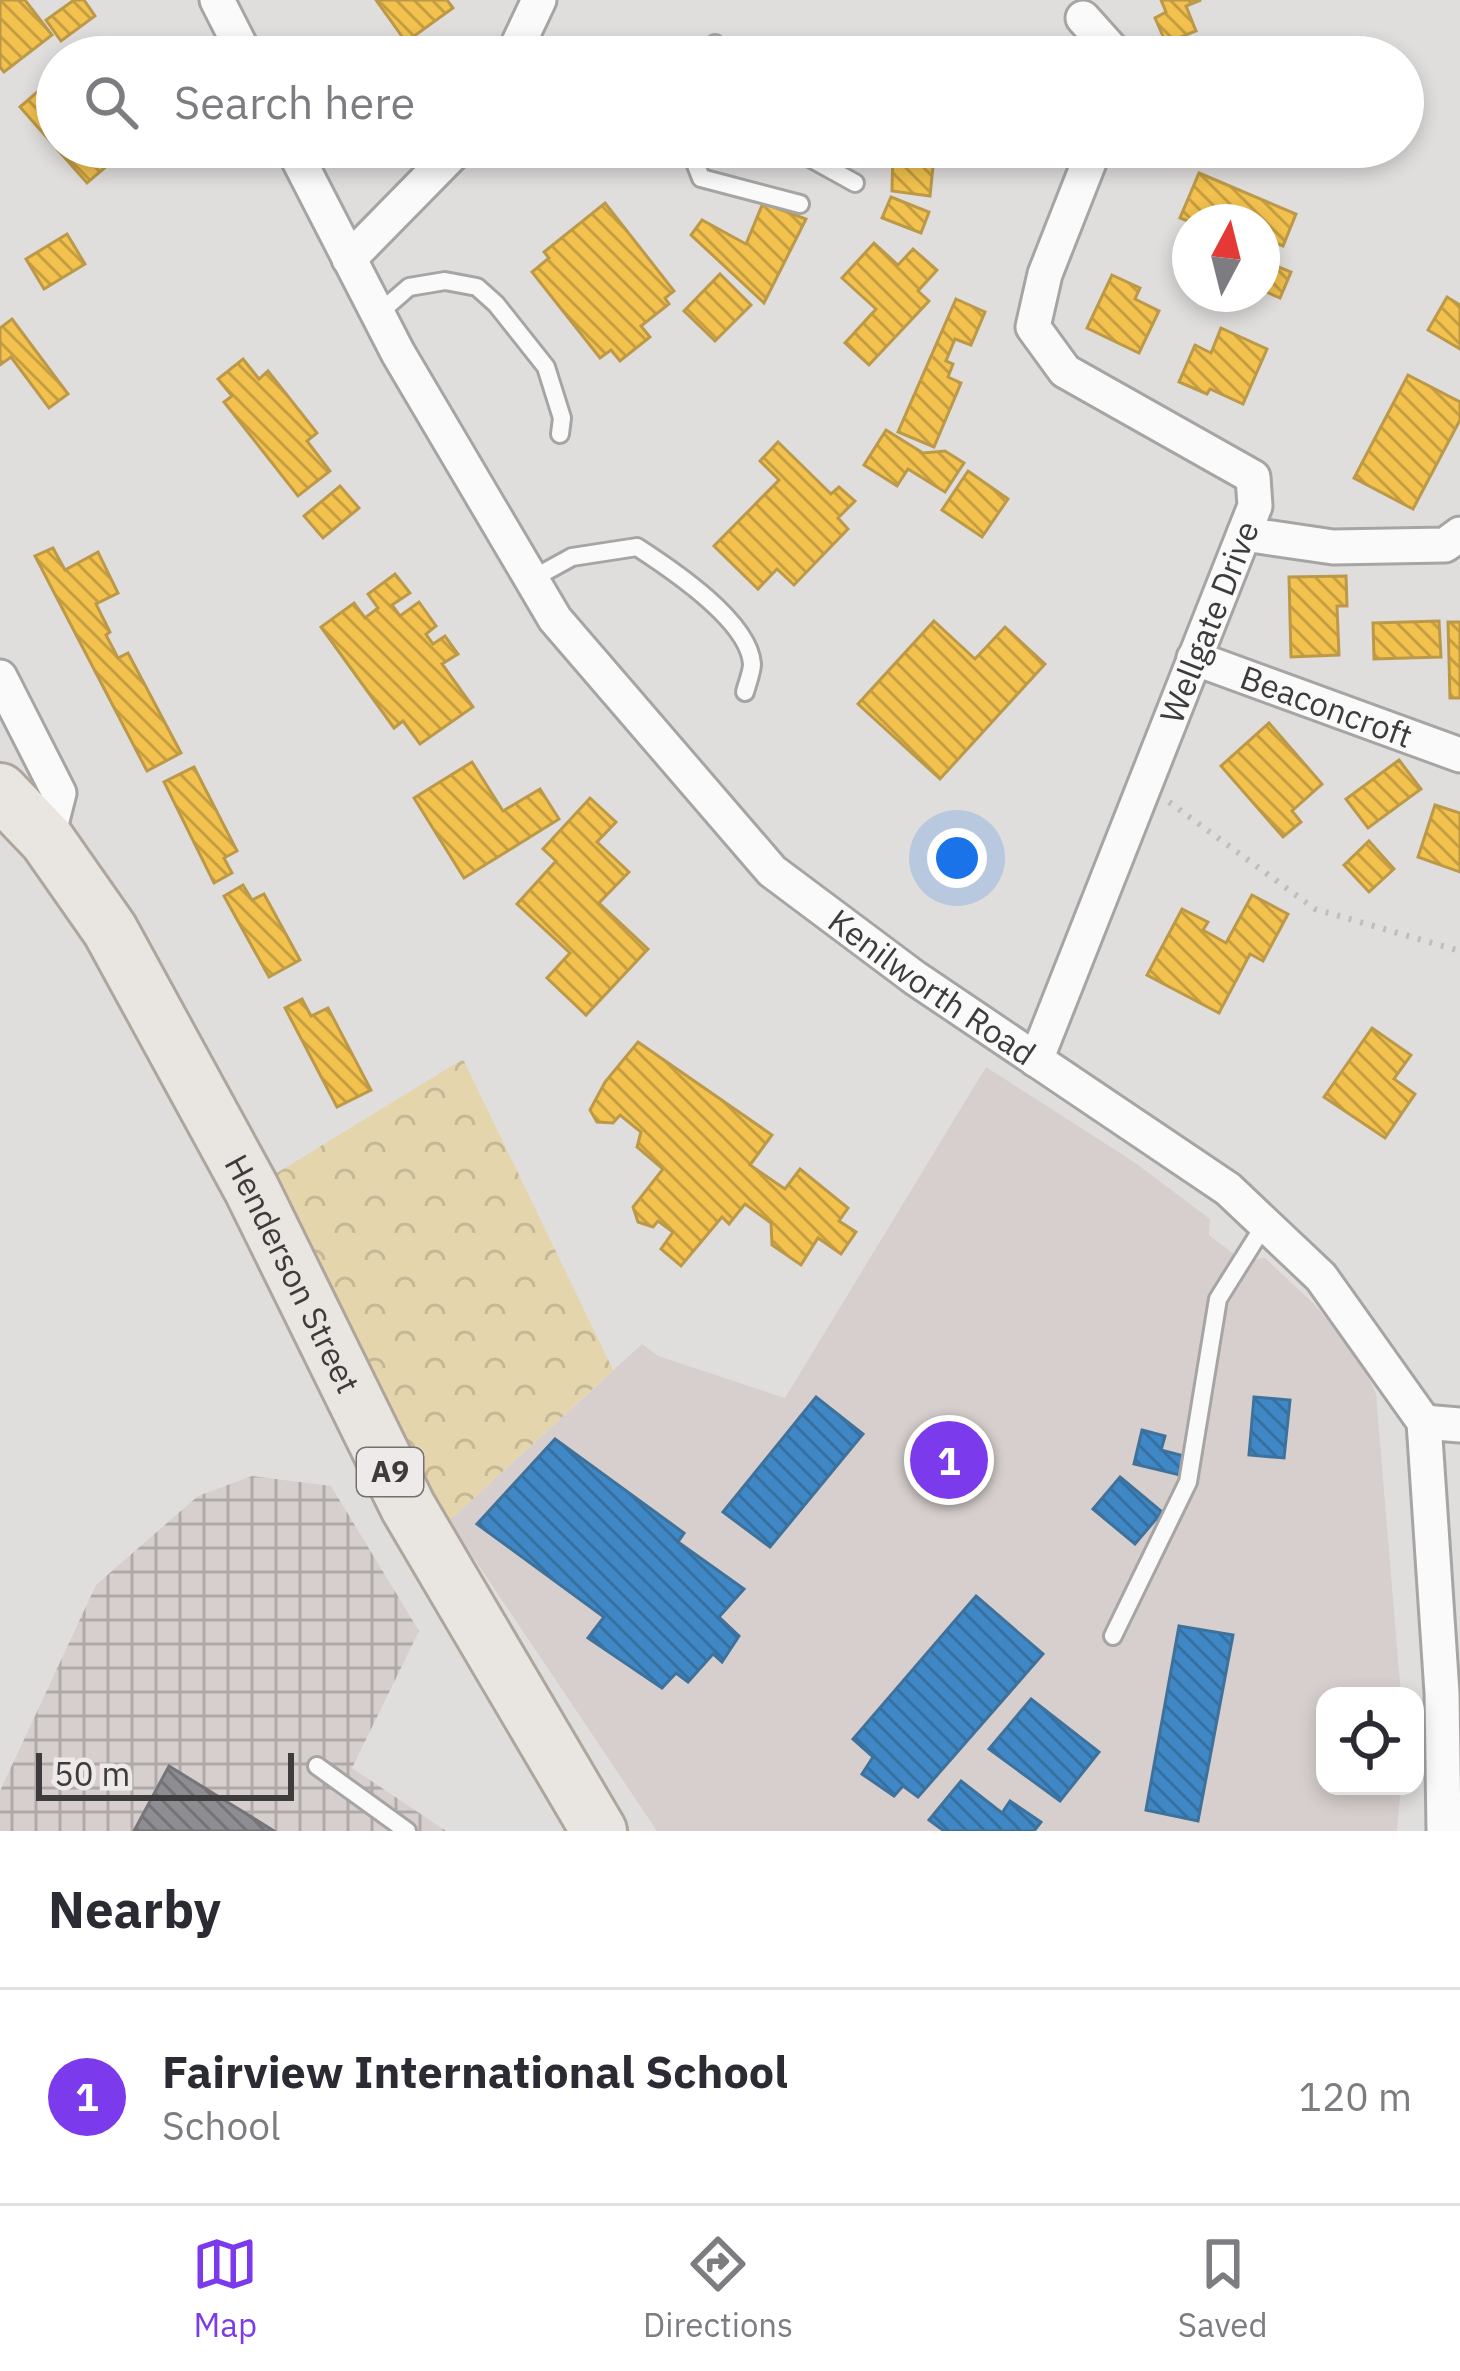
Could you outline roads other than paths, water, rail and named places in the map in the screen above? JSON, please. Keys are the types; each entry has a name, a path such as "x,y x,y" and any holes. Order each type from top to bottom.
{"main road":[{"name":"Henderson Street","path":"0,791 47,840 110,930 250,1188 407,1508 599,1831"}],"street":[{"path":"217,0 235,36"},
{"path":"522,36 539,0"},
{"path":"1083,18 1099,36"},
{"name":"Kenilworth Road","path":"303,168 378,314 555,619 772,871 915,978 1228,1189 1321,1277 1424,1422"},
{"path":"349,259 438,168"},
{"name":"Wellgate Drive","path":"1036,1060 1255,506 1253,477 1065,371 1033,327 1045,274 1087,168"},
{"path":"1244,534 1333,547 1444,544 1460,534"},
{"name":"Beaconcroft","path":"1194,658 1460,755"},
{"path":"0,676 59,793 47,840"},
{"path":"1444,1831 1442,1693 1424,1422 1460,1425"}],"lane":[{"path":"697,168 701,178 800,204"},
{"path":"828,168 855,183"},
{"path":"378,314 410,287 445,281 476,287 496,304 545,368 562,418 560,434"},
{"path":"532,579 572,557 637,547 686,578 741,633 752,664 745,692"},
{"path":"1113,1636 1188,1482 1218,1299 1265,1224"},
{"path":"317,1766 407,1831"}],"place":[{"name":"Fairview International School","path":"949,1460"}]}
